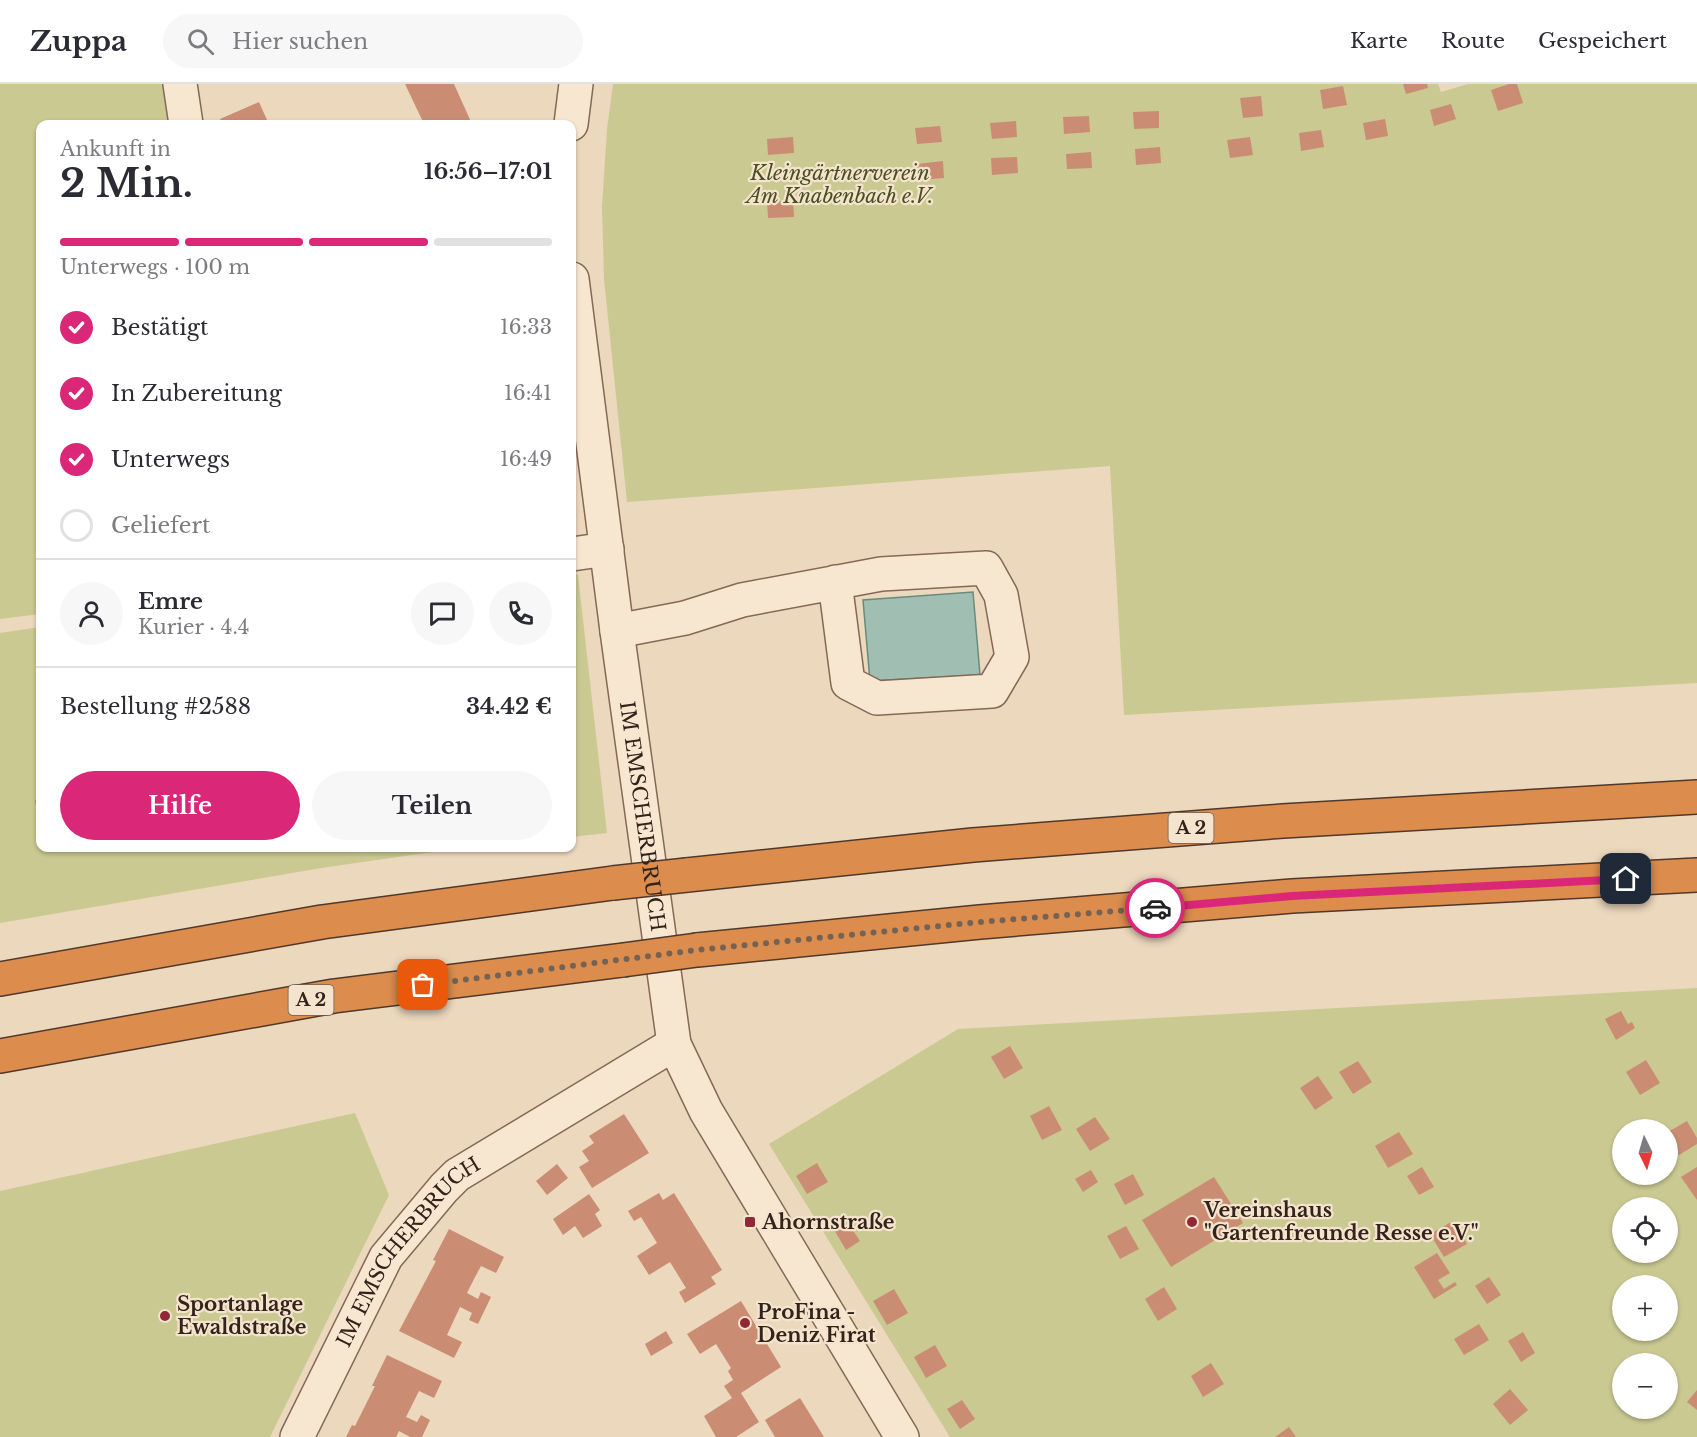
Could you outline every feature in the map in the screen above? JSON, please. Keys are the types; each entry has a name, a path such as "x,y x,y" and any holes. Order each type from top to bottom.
{"highway":[{"name":"A 2","path":"0,979 322,922 687,875 973,845 1248,824 1697,796"},
{"name":"A 2","path":"0,1056 334,996 697,950 980,922 1292,896 1697,875"}],"street":[{"path":"180,84 185,120"},
{"path":"572,120 576,84"},
{"name":"IM EMSCHERBRUCH","path":"297,1437 386,1257 444,1188 457,1175 674,1044 617,631 576,310"},
{"path":"576,553 607,549"},
{"path":"617,631 685,618 742,600 835,582 881,574 986,568 1001,595 1012,657 992,691 878,698 848,683 835,582"},
{"path":"674,1044 706,1111 902,1437"}],"green space":[{"path":"0,84 175,84 180,120 36,120 36,614 0,619"},
{"name":"Kleingärtnerverein Am Knabenbach e.V.","path":"613,84 1438,84 1441,92 1468,84 1697,84 1697,683 1124,715 1110,466 627,502 604,279 602,207 607,129"},
{"path":"576,574 578,575 607,833 576,837"},
{"path":"36,628 36,852 433,852 321,868 0,923 0,633"},
{"path":"1697,988 1697,1437 950,1437 769,1144 958,1029"},
{"name":"Sportanlage Ewaldstraße","path":"355,1113 389,1195 270,1437 0,1437 0,1191"}],"shaded area":[{"path":"973,592 980,675 870,681 863,600"}],"building":[{"path":"405,84 454,84 470,120 422,120"},
{"path":"1403,84 1427,84 1428,88 1406,94"},
{"path":"1517,84 1523,103 1498,111 1491,90"},
{"path":"1343,86 1347,105 1323,109 1320,90"},
{"path":"1261,96 1263,116 1243,118 1240,98"},
{"path":"259,102 267,120 221,120"},
{"path":"1451,104 1456,119 1434,126 1430,110"},
{"path":"1159,111 1159,128 1134,129 1133,112"},
{"path":"1089,116 1090,132 1064,134 1063,117"},
{"path":"1385,119 1388,136 1366,140 1363,123"},
{"path":"1016,121 1017,137 992,139 990,123"},
{"path":"940,126 942,142 917,144 915,128"},
{"path":"1321,130 1324,147 1301,151 1299,133"},
{"path":"793,137 794,153 768,155 767,139"},
{"path":"1250,137 1253,155 1230,158 1227,140"},
{"path":"1160,147 1161,163 1136,165 1135,149"},
{"path":"1091,152 1092,168 1067,169 1066,154"},
{"path":"1017,157 1018,173 992,175 991,158"},
{"path":"943,161 944,178 919,180 917,164"},
{"path":"793,201 794,217 768,218 767,202"},
{"path":"1621,1011 1628,1024 1632,1022 1635,1028 1616,1040 1605,1019"},
{"path":"1010,1046 1023,1068 1004,1079 991,1057"},
{"path":"1646,1060 1660,1083 1640,1095 1626,1072"},
{"path":"1358,1061 1372,1082 1353,1094 1339,1072"},
{"path":"1318,1076 1333,1098 1315,1110 1300,1088"},
{"path":"1049,1106 1062,1130 1042,1140 1030,1116"},
{"path":"624,1114 649,1153 592,1188 579,1167 589,1161 582,1151 594,1143 589,1136"},
{"path":"1095,1117 1110,1139 1090,1151 1076,1129"},
{"path":"1687,1121 1697,1138 1697,1144 1679,1155 1678,1153 1678,1126"},
{"path":"1399,1132 1413,1154 1388,1168 1375,1146"},
{"path":"817,1163 828,1182 807,1194 796,1176"},
{"path":"557,1164 568,1178 547,1195 536,1181"},
{"path":"1422,1167 1434,1187 1419,1195 1407,1176"},
{"path":"1697,1167 1697,1200 1681,1177"},
{"path":"1091,1170 1098,1182 1083,1192 1075,1179"},
{"path":"1133,1174 1144,1195 1125,1205 1114,1184"},
{"name":"Vereinshaus \"Gartenfreunde Resse e.V.\"","path":"1214,1177 1243,1223 1171,1267 1142,1220"},
{"path":"659,1193 663,1200 674,1193 722,1270 711,1277 716,1284 685,1303 679,1292 686,1288 670,1262 649,1275 637,1256 657,1243 641,1217 634,1221 628,1211"},
{"path":"589,1194 600,1210 595,1214 602,1226 583,1238 575,1226 563,1235 553,1219"},
{"path":"846,1220 860,1241 846,1250 833,1228"},
{"path":"1453,1221 1467,1244 1444,1257 1430,1234"},
{"path":"1126,1226 1139,1249 1120,1259 1107,1236"},
{"path":"449,1229 504,1257 496,1273 481,1266 467,1293 478,1299 481,1292 491,1297 478,1324 469,1320 472,1313 460,1307 447,1335 462,1342 454,1358 399,1331 436,1261 433,1260"},
{"path":"1437,1253 1450,1273 1438,1280 1444,1289 1455,1282 1457,1285 1434,1299 1414,1267"},
{"path":"1489,1277 1501,1295 1487,1304 1475,1286"},
{"path":"1164,1287 1177,1309 1158,1321 1145,1299"},
{"path":"894,1289 908,1313 887,1325 873,1301"},
{"path":"741,1301 781,1367 741,1393 759,1422 736,1437 716,1437 704,1416 732,1398 724,1386 733,1380 728,1371 731,1368 716,1344 700,1354 687,1334"},
{"path":"1479,1324 1489,1340 1464,1355 1454,1339"},
{"path":"666,1331 673,1343 651,1356 645,1344"},
{"path":"1523,1332 1535,1353 1521,1362 1508,1341"},
{"path":"935,1345 947,1366 926,1378 914,1357"},
{"path":"387,1355 442,1381 434,1398 419,1391 406,1417 417,1422 421,1415 430,1420 422,1437 410,1437 399,1431 396,1437 346,1437 352,1425 355,1426 375,1386 372,1386"},
{"path":"1211,1363 1224,1384 1203,1397 1191,1376"},
{"path":"1510,1389 1528,1410 1510,1425 1493,1404"},
{"path":"1697,1390 1697,1410 1687,1402"},
{"path":"800,1398 824,1437 775,1437 765,1420"},
{"path":"962,1400 975,1419 960,1429 947,1409"},
{"path":"1289,1427 1296,1437 1275,1437"}],"way so far":[{"path":"423,985 697,950 980,922 1155,908"}],"place":[{"name":"Ahornstraße","path":"750,1222"},
{"name":"Vereinshaus \"Gartenfreunde Resse e.V.\"","path":"1192,1222"},
{"name":"Sportanlage Ewaldstraße","path":"165,1316"},
{"name":"ProFina - Deniz Firat","path":"745,1323"}],"route":[{"path":"1155,908 1292,896 1626,879"}]}
